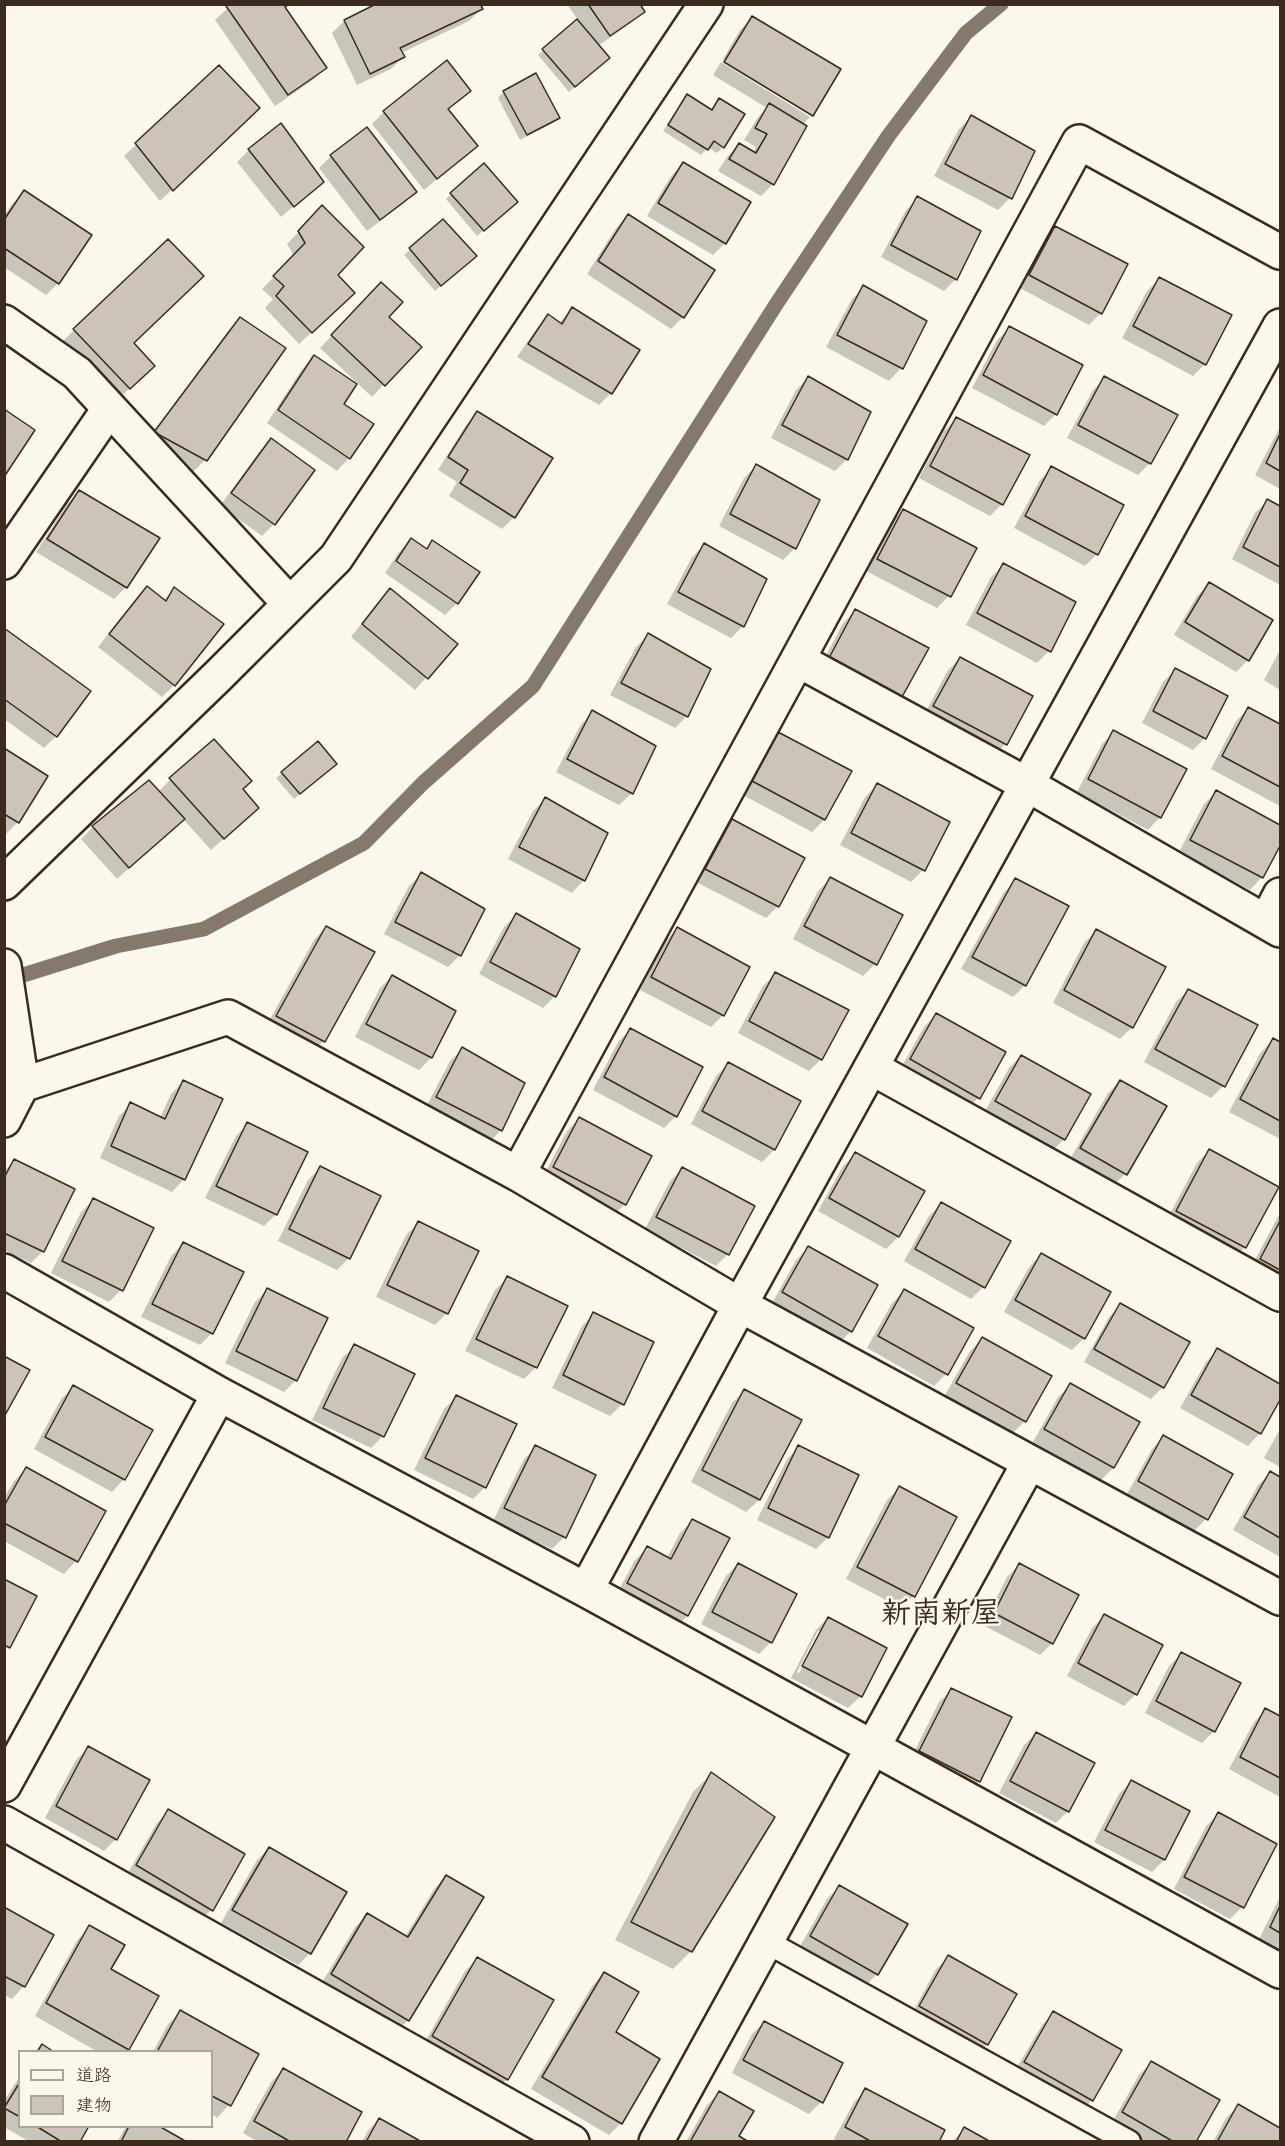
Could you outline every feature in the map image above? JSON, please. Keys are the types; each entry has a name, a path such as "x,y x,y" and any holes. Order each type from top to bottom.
{"street":[{"path":"4,883 336,558 706,4"},
{"path":"518,1174 1079,142 1281,252"},
{"path":"4,322 77,374 290,604"},
{"path":"586,1590 740,1305 1281,326"},
{"path":"4,562 109,409"},
{"path":"798,660 1028,785 1276,915"},
{"path":"4,966 22,1085 4,1120"},
{"path":"22,1085 228,1017 518,1174 740,1305 1281,1598"},
{"path":"872,1068 1281,1294"},
{"path":"4,1271 219,1395 586,1590 1281,1971"},
{"path":"4,1785 219,1395"},
{"path":"656,2142 1029,1462"},
{"path":"4,1823 572,2142"}],"lane":[{"path":"765,1941 1129,2142"}],"building":[{"path":"229,4 289,4 285,7 327,68 288,95 226,6"},
{"path":"376,4 480,4 483,9 400,48 405,57 370,74 344,20"},
{"path":"588,4 640,4 645,12 610,36"},
{"path":"752,16 841,69 813,116 724,62"},
{"path":"577,19 610,58 575,87 542,49"},
{"path":"447,60 471,91 448,109 478,146 437,179 383,111"},
{"path":"219,65 260,108 173,191 135,143"},
{"path":"536,73 560,118 527,135 503,91"},
{"path":"687,94 712,110 719,98 745,114 724,148 714,141 708,150 668,125"},
{"path":"769,103 807,126 774,185 729,159 739,143 756,153 767,134 755,128"},
{"path":"971,115 1035,151 1012,199 945,164"},
{"path":"281,123 324,182 294,207 248,149"},
{"path":"367,127 417,192 380,220 330,155"},
{"path":"683,162 751,202 726,244 658,203"},
{"path":"484,163 518,202 484,231 450,193"},
{"path":"24,190 92,235 59,284 4,248 4,220"},
{"path":"917,196 981,231 957,280 891,245"},
{"path":"322,205 364,247 338,275 355,293 312,333 276,296 284,286 273,276 305,243 298,231"},
{"path":"628,214 715,270 684,318 598,261"},
{"path":"443,219 477,256 441,286 409,248"},
{"path":"1055,226 1128,264 1102,314 1029,275"},
{"path":"168,239 204,276 134,343 155,366 130,389 73,329"},
{"path":"1159,277 1232,315 1206,365 1133,326"},
{"path":"381,282 403,302 389,317 422,347 385,386 331,335"},
{"path":"863,285 927,321 903,369 837,335"},
{"path":"572,307 640,350 612,394 528,344 548,314 562,324"},
{"path":"240,317 286,348 207,461 154,432"},
{"path":"1009,326 1083,365 1057,415 983,375"},
{"path":"314,355 357,384 344,404 374,424 350,459 278,410"},
{"path":"808,376 871,412 848,460 782,425"},
{"path":"1104,376 1178,415 1151,464 1078,425"},
{"path":"4,409 35,430 4,477"},
{"path":"477,411 553,458 515,518 460,483 468,470 448,457"},
{"path":"956,417 1030,455 1003,505 930,466"},
{"path":"1280,434 1280,471 1266,463"},
{"path":"271,438 315,470 275,525 231,493"},
{"path":"756,464 820,500 796,549 730,514"},
{"path":"1051,466 1124,505 1098,555 1025,516"},
{"path":"79,490 160,538 127,588 47,539"},
{"path":"1267,499 1280,506 1280,567 1243,547"},
{"path":"903,509 977,548 951,597 877,559"},
{"path":"411,538 427,549 432,540 480,572 458,604 396,561"},
{"path":"704,543 767,579 744,627 678,592"},
{"path":"1003,563 1076,602 1051,652 977,613"},
{"path":"1209,582 1273,620 1249,661 1185,622"},
{"path":"147,586 166,601 174,587 224,624 175,686 109,634"},
{"path":"390,588 458,644 428,679 362,624"},
{"path":"855,609 929,648 902,697 829,658"},
{"path":"4,628 91,691 57,737 4,699"},
{"path":"648,633 711,669 688,717 621,683"},
{"path":"960,657 1033,696 1007,745 933,706"},
{"path":"1175,668 1228,696 1206,739 1153,711"},
{"path":"1248,707 1280,724 1280,787 1222,756"},
{"path":"592,710 656,746 633,794 567,759"},
{"path":"1113,730 1187,769 1161,818 1088,779"},
{"path":"778,732 852,771 825,820 752,781"},
{"path":"214,739 252,781 243,789 259,808 224,839 169,778"},
{"path":"318,741 337,764 300,794 281,772"},
{"path":"4,748 48,776 19,823 4,814"},
{"path":"149,780 185,819 129,868 92,826"},
{"path":"877,783 950,822 925,871 851,833"},
{"path":"1216,790 1280,825 1280,846 1263,878 1190,840"},
{"path":"545,797 608,833 585,881 519,847"},
{"path":"732,819 805,858 779,907 705,869"},
{"path":"421,872 485,909 461,956 395,922"},
{"path":"830,877 903,915 877,965 804,926"},
{"path":"1015,878 1069,906 1026,986 972,957"},
{"path":"516,913 580,949 556,997 490,962"},
{"path":"326,926 375,952 325,1042 276,1016"},
{"path":"677,927 750,967 724,1016 651,977"},
{"path":"1096,929 1166,967 1133,1028 1064,990"},
{"path":"775,972 849,1010 822,1060 749,1021"},
{"path":"392,975 456,1011 432,1058 366,1024"},
{"path":"1188,989 1258,1025 1225,1087 1155,1049"},
{"path":"936,1013 1006,1052 980,1099 910,1059"},
{"path":"630,1028 703,1067 677,1117 604,1077"},
{"path":"1273,1038 1280,1042 1280,1121 1240,1099"},
{"path":"462,1047 525,1083 502,1131 436,1097"},
{"path":"1021,1055 1091,1094 1065,1140 995,1101"},
{"path":"728,1062 801,1101 775,1150 702,1111"},
{"path":"183,1080 223,1099 185,1180 111,1146 130,1102 165,1119"},
{"path":"1120,1080 1167,1106 1127,1175 1080,1148"},
{"path":"579,1117 652,1156 626,1205 553,1167"},
{"path":"247,1122 308,1152 277,1215 216,1186"},
{"path":"1209,1149 1279,1187 1246,1248 1176,1211"},
{"path":"855,1152 925,1191 899,1237 829,1198"},
{"path":"14,1159 75,1189 44,1252 4,1233 4,1178"},
{"path":"320,1166 381,1196 350,1259 289,1229"},
{"path":"682,1167 755,1206 729,1255 656,1217"},
{"path":"93,1198 154,1228 123,1291 62,1261"},
{"path":"941,1202 1011,1241 985,1288 915,1249"},
{"path":"418,1221 479,1251 448,1314 387,1285"},
{"path":"1280,1221 1280,1270 1260,1259"},
{"path":"183,1242 244,1272 213,1334 152,1304"},
{"path":"808,1246 878,1285 852,1332 782,1292"},
{"path":"1041,1253 1111,1292 1085,1339 1015,1300"},
{"path":"507,1276 568,1306 537,1368 476,1339"},
{"path":"267,1288 328,1318 297,1381 236,1351"},
{"path":"904,1289 974,1328 948,1375 878,1336"},
{"path":"1120,1303 1190,1342 1164,1388 1094,1349"},
{"path":"593,1312 654,1342 624,1405 563,1375"},
{"path":"982,1337 1052,1376 1026,1422 956,1383"},
{"path":"354,1344 415,1374 384,1437 323,1408"},
{"path":"1217,1348 1280,1384 1280,1400 1261,1434 1191,1395"},
{"path":"4,1356 30,1370 4,1417"},
{"path":"1070,1383 1140,1422 1114,1468 1044,1429"},
{"path":"73,1385 153,1430 125,1480 45,1437"},
{"path":"744,1389 802,1420 760,1500 702,1470"},
{"path":"456,1395 517,1424 486,1488 425,1458"},
{"path":"1163,1435 1233,1474 1208,1520 1138,1481"},
{"path":"535,1445 596,1475 566,1538 504,1508"},
{"path":"798,1445 859,1475 829,1538 768,1508"},
{"path":"26,1467 106,1511 78,1562 4,1523 4,1506"},
{"path":"1270,1471 1280,1477 1280,1538 1244,1517"},
{"path":"899,1486 957,1517 915,1597 857,1567"},
{"path":"692,1519 730,1538 688,1616 627,1583 647,1546 671,1559"},
{"path":"738,1563 797,1594 772,1643 712,1612"},
{"path":"1019,1563 1079,1595 1053,1644 994,1613"},
{"path":"4,1579 37,1596 10,1648 4,1645"},
{"path":"1104,1614 1163,1645 1137,1695 1078,1663"},
{"path":"828,1617 887,1648 862,1697 802,1666"},
{"path":"1181,1652 1241,1683 1215,1732 1156,1701"},
{"path":"951,1688 1012,1717 980,1782 919,1751"},
{"path":"1265,1708 1280,1716 1280,1778 1240,1757"},
{"path":"1036,1732 1095,1763 1069,1812 1010,1781"},
{"path":"88,1746 150,1780 117,1840 56,1806"},
{"path":"711,1772 775,1817 692,1952 631,1922"},
{"path":"1131,1780 1190,1811 1165,1860 1105,1830"},
{"path":"168,1809 245,1854 213,1911 136,1865"},
{"path":"1218,1812 1277,1844 1244,1908 1184,1877"},
{"path":"269,1847 347,1892 311,1954 232,1910"},
{"path":"446,1875 484,1897 409,2021 331,1974 367,1913 408,1937"},
{"path":"839,1885 908,1924 878,1975 810,1936"},
{"path":"1280,1906 1280,1933 1270,1927"},
{"path":"4,1907 54,1935 25,1987 4,1976"},
{"path":"89,1925 125,1945 111,1969 159,1996 129,2050 46,2003"},
{"path":"948,1955 1017,1994 988,2045 919,2006"},
{"path":"477,1957 554,2000 508,2080 432,2036"},
{"path":"604,1972 639,1992 616,2032 660,2059 622,2124 542,2077"},
{"path":"180,2010 259,2054 231,2106 213,2097 213,2050 158,2050"},
{"path":"1053,2011 1122,2050 1093,2101 1024,2062"},
{"path":"764,2021 843,2063 823,2103 743,2060"},
{"path":"42,2044 51,2050 38,2050"},
{"path":"1151,2061 1220,2100 1196,2142 1174,2142 1122,2112"},
{"path":"283,2068 362,2112 346,2142 291,2142 254,2121"},
{"path":"18,2085 18,2116 4,2108"},
{"path":"865,2088 945,2130 939,2142 872,2142 845,2127"},
{"path":"719,2091 754,2111 739,2136 749,2142 690,2142"},
{"path":"1238,2104 1280,2128 1280,2142 1217,2142"},
{"path":"379,2118 422,2142 366,2142"},
{"path":"964,2127 991,2142 956,2142"},
{"path":"39,2128 88,2128 80,2142 62,2142"},
{"path":"128,2128 162,2128 187,2142 121,2142"}],"waterway":[{"path":"4,981 116,946 204,929 364,843 423,783 533,686 777,303 889,135 966,33 1001,4"}],"district":[{"name":"新南新屋","path":"941,1617"}]}
